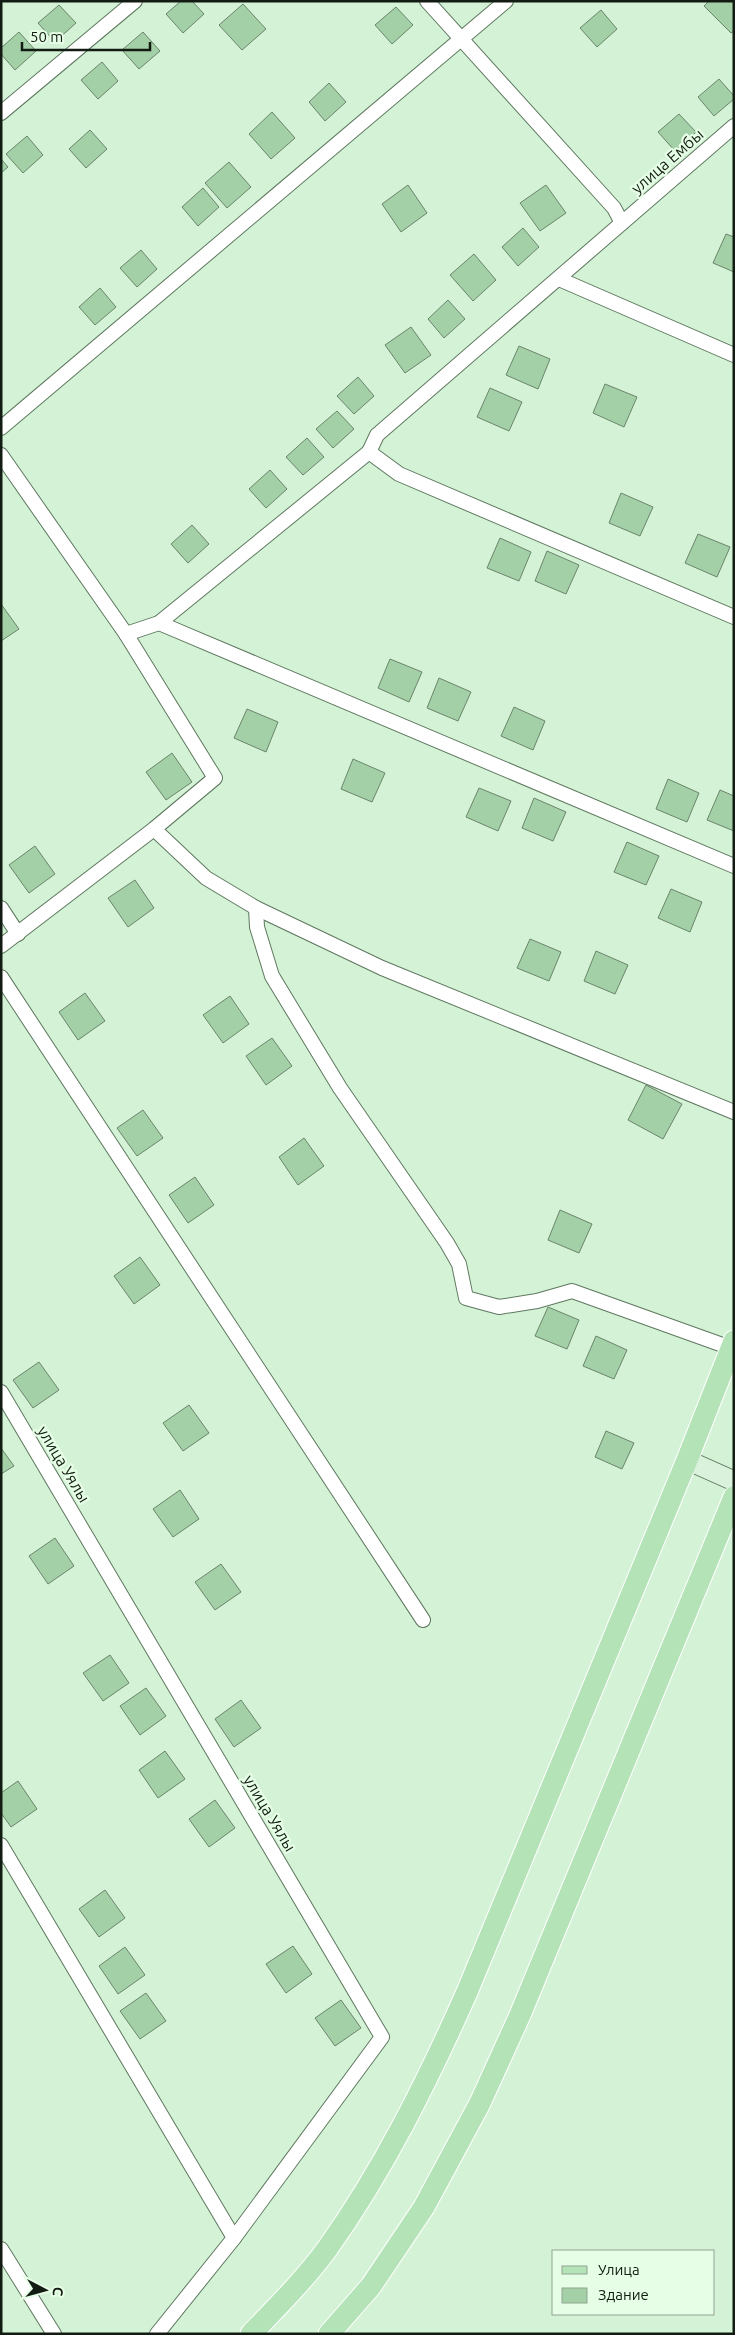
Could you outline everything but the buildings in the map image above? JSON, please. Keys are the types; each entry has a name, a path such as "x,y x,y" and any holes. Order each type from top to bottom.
{"main road":[{"path":"250,2334 326,2250 375,2177 429,2077 467,1992 687,1460 732,1344"},
{"path":"687,1460 734,1481"},
{"path":"329,2334 371,2286 424,2207 480,2103 520,2015 734,1497"}],"street":[{"path":"1,113 135,1"},
{"path":"427,1 614,208 622,223"},
{"path":"1,428 506,1"},
{"name":"улица Ембы","path":"159,623 369,452 378,435 734,126"},
{"path":"559,279 734,355"},
{"path":"369,452 399,474 734,618"},
{"path":"1,455 126,634 215,778 154,829 1,946"},
{"path":"126,634 159,623 734,866"},
{"path":"154,829 206,878 256,908 382,968 734,1112"},
{"path":"1,908 18,934"},
{"path":"256,908 257,927 272,976 340,1088 447,1243 459,1264 466,1298 498,1307 537,1301 572,1291 732,1344"},
{"path":"1,977 424,1620"},
{"name":"улица Уялы","path":"1,1392 382,2037 234,2238"},
{"path":"1,1845 234,2238 157,2334"},
{"path":"1,2249 54,2334"}]}
